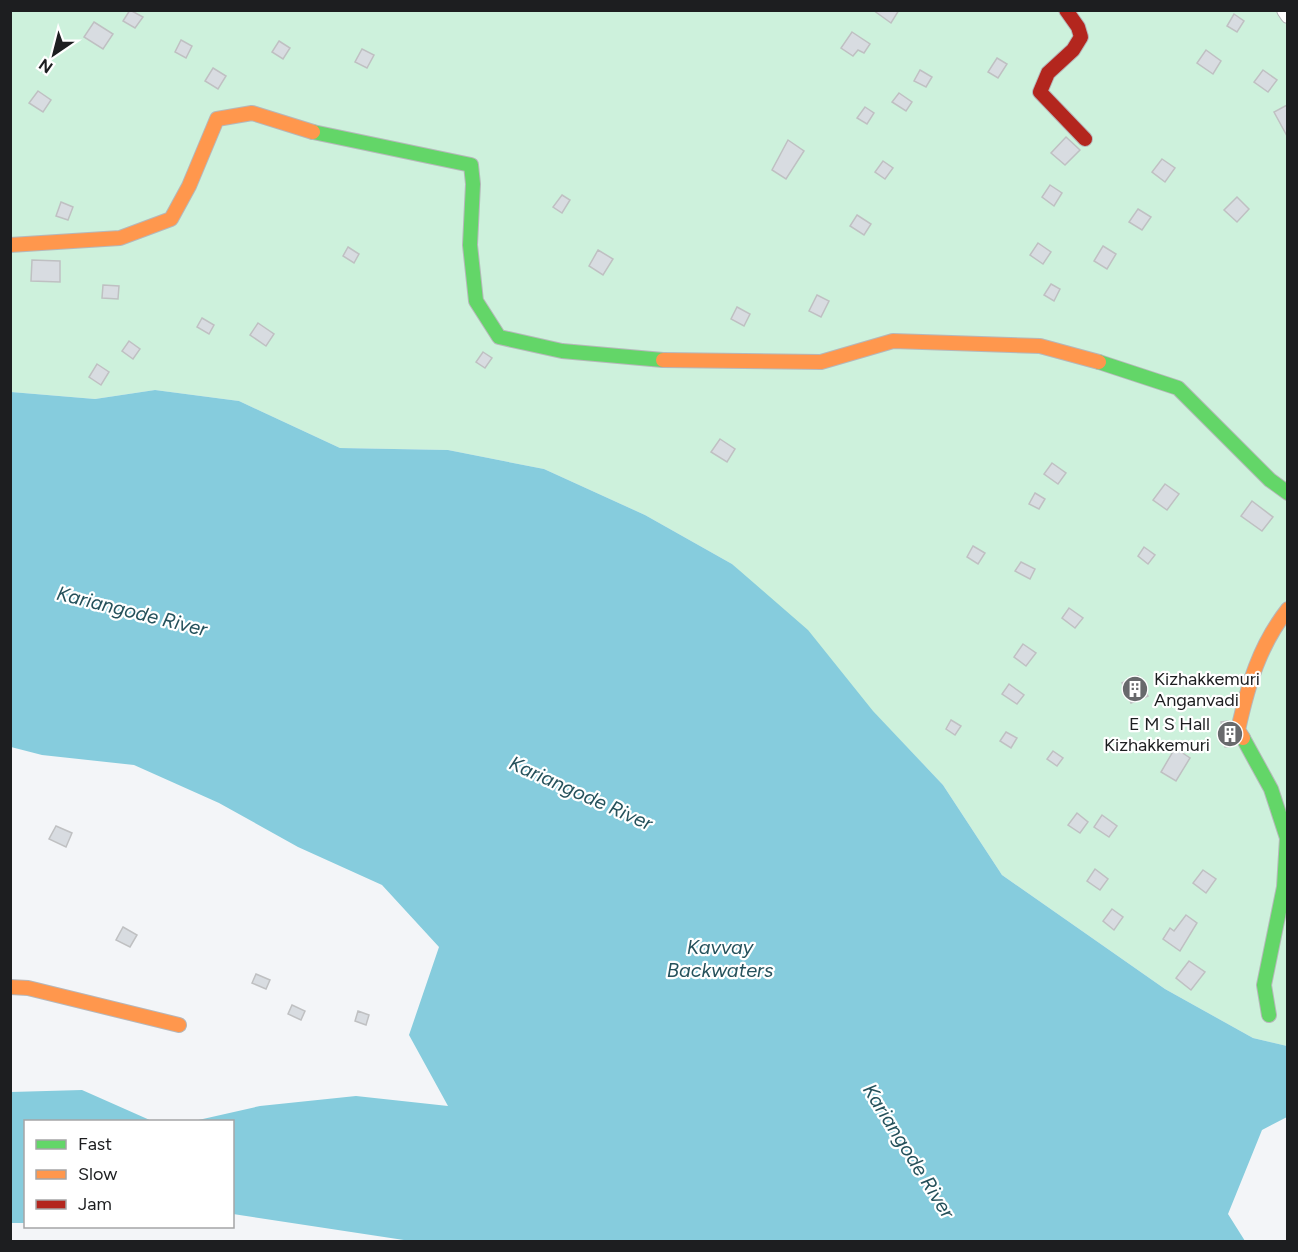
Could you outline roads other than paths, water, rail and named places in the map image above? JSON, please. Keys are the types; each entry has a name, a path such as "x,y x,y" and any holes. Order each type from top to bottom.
{"street":[{"path":"1066,10 1078,27 1081,37 1073,50 1048,73 1040,92 1085,139"},
{"path":"1284,10 1287,16"},
{"path":"10,245 120,238 171,219 189,186 217,119 252,113 321,134 385,144 471,165 473,184 470,245 476,301 499,337 562,351 654,360 821,362 893,341 1040,346 1119,368 1178,388 1270,480 1287,493"},
{"path":"1269,1016 1264,985 1284,887 1287,839 1271,789 1238,730 1249,674 1275,624 1287,609"},
{"path":"10,987 28,988 179,1025"}],"water":[{"name":"Kavvay Backwaters","path":"155,390 239,401 340,448 448,450 544,469 645,515 732,564 808,630 873,711 943,785 1002,875 1165,989 1253,1038 1287,1046 1287,1117 1262,1130 1228,1214 1245,1241 417,1242 234,1214 234,1120 198,1120 260,1106 356,1096 448,1106 409,1035 439,947 382,885 298,847 219,803 134,765 42,755 11,747 11,392 95,399"},
{"path":"82,1090 150,1120 24,1120 24,1223 11,1223 11,1092"}],"place":[{"name":"Kizhakkemuri Anganvadi","path":"1135,689"},
{"name":"E M S Hall Kizhakkemuri","path":"1230,734"}],"water label":[{"name":"Kariangode River","path":"132,611"},
{"name":"Kariangode River","path":"581,793"},
{"name":"Kariangode River","path":"909,1151"}]}
